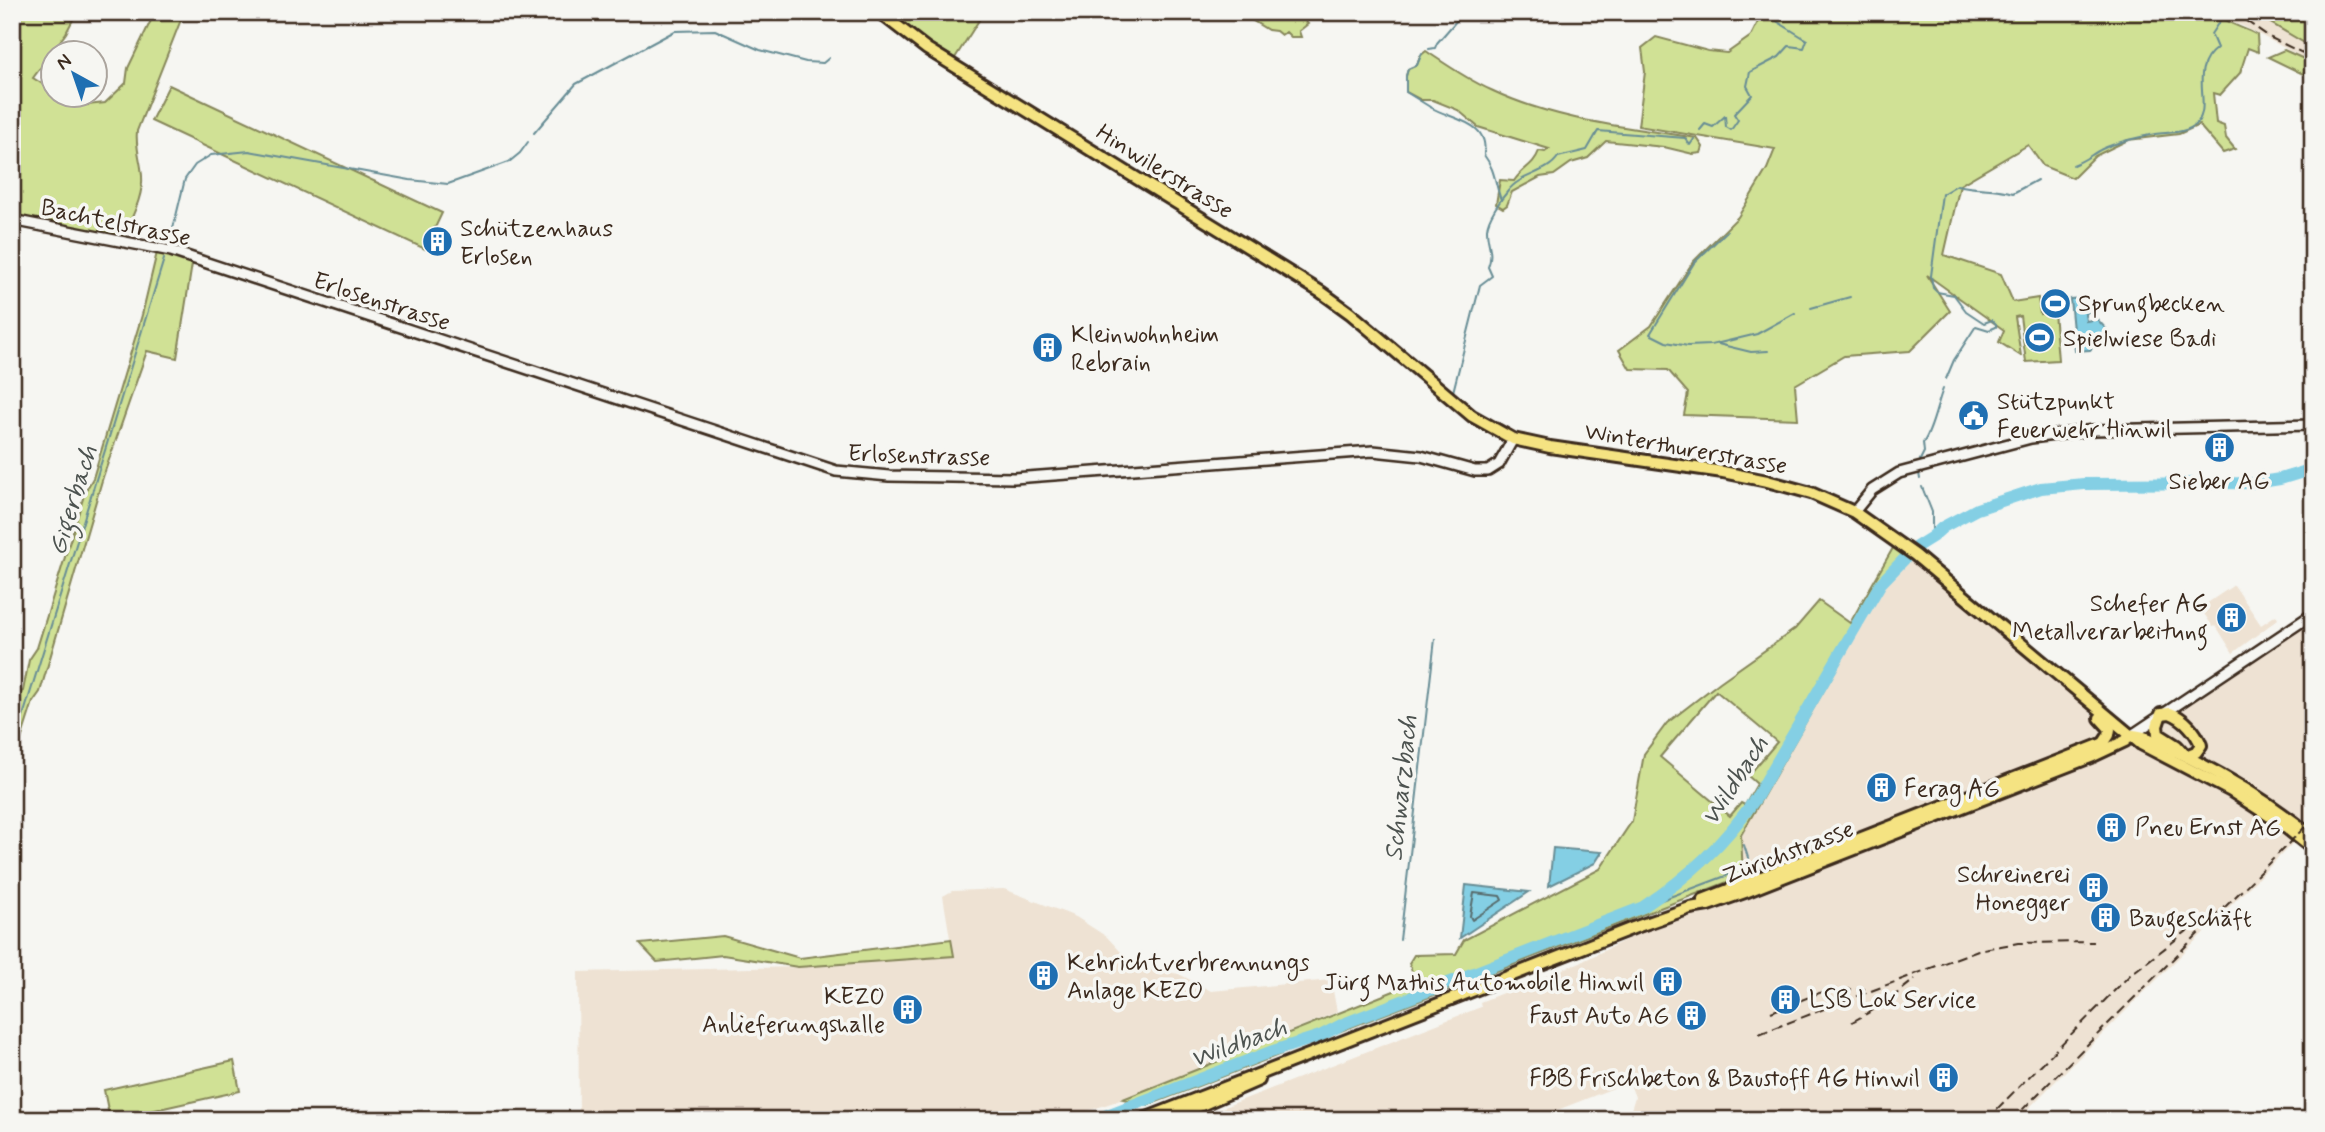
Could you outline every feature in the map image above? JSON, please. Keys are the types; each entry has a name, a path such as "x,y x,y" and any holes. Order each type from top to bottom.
{"main road":[{"name":"Hinwilerstrasse","path":"879,12 927,49 1321,292 1350,313 1423,376"},
{"name":"Winterthurerstrasse","path":"1423,376 1472,416 1513,439 1768,481 1811,493 1854,512 1915,555 2077,692 2150,749 2231,791 2279,822 2313,849"},
{"path":"2077,692 2086,706 2109,727 2109,736 2103,744"},
{"path":"2170,713 2180,718 2200,741 2197,751 2186,756 2178,746 2158,734 2157,726 2161,714 2170,713"},
{"name":"Winterthurerstrasse","path":"2132,735 2144,737 2186,756 2247,790 2313,837"},
{"name":"Zürichstrasse","path":"1142,1120 1690,908 1716,894 2132,735"},
{"name":"Zürichstrasse","path":"1690,908 1708,905 1745,892 2093,756 2132,735"},
{"path":"2093,756 2120,749 2150,749"},
{"name":"Zürichstrasse","path":"1167,1120 1266,1077 1292,1062"}],"street":[{"name":"Bachtelstrasse","path":"12,220 158,248 211,264"},
{"name":"Erlosenstrasse","path":"211,264 836,471 889,476 1014,478 1373,451 1421,456 1475,471 1488,471 1499,464 1513,439"},
{"path":"1854,512 1872,490 1899,473 2031,438 2094,430 2313,425"},
{"name":"Zürichstrasse","path":"2132,735 2313,614"}],"shaded area":[{"path":"2216,12 2252,12 2313,48 2313,63 2243,26 2221,19"},
{"path":"1915,555 2077,692 2104,733 2099,738 1743,876 1741,835 1886,583"},
{"name":"Schefer AG Metallverarbeitung","path":"2234,585 2261,625 2276,615 2278,619 2233,653 2216,626 2213,627 2203,612 2203,606"},
{"path":"2313,614 2313,817 2290,836 2295,841 2017,1120 1630,1120 1635,1097 1629,1082 1532,1120 1347,1120 1344,1113 1338,1115 1339,1120 1191,1120 1481,1007 1480,1002 1583,961 1690,908 2093,756"},
{"path":"1004,889 1076,917 1107,937 1133,965 1179,974 1211,991 1331,980 1337,1012 1123,1099 1061,1120 579,1120 578,972 798,967 953,956 943,896 952,891"}],"green space":[{"path":"12,12 77,12 62,38 38,38 38,71 33,78 38,81 38,108 108,108 108,100 126,83 128,68 155,12 184,12 137,131 142,184 122,241 12,220"},
{"path":"888,12 978,12 981,17 955,58 922,38"},
{"path":"1246,12 1269,12 1270,15 1290,16 1295,19 1300,16 1308,24 1299,31 1301,37 1291,37 1286,32 1281,35 1268,30 1245,16"},
{"path":"1763,12 2216,12 2229,22 2257,35 2258,52 2248,48 2240,73 2220,95 2213,93 2216,123 2224,126 2226,138 2235,149 2223,153 2199,125 2179,134 2128,140 2095,156 2073,178 2043,166 2028,145 1960,185 1944,255 2001,274 2013,302 2038,298 2040,314 2054,312 2058,360 2026,362 2020,316 2015,317 2021,356 1999,342 2004,330 1927,275 1950,311 1910,351 1844,356 1795,385 1798,419 1684,415 1688,393 1668,370 1630,369 1619,350 1651,326 1693,262 1738,217 1767,169 1775,149 1638,126 1645,72 1642,48 1656,37 1708,51 1727,53 1751,36"},
{"path":"2252,12 2313,12 2313,48"},
{"path":"2284,50 2313,63 2313,74 2303,74 2268,57"},
{"path":"1426,51 1474,82 1516,101 1592,122 1697,138 1703,147 1701,153 1606,141 1588,158 1571,163 1554,175 1540,177 1512,192 1503,208 1496,204 1500,180 1514,181 1539,151 1545,152 1549,149 1478,127 1458,110 1433,100 1421,100 1406,92 1408,69 1417,65 1420,56"},
{"path":"169,85 442,213 425,249 151,121"},
{"path":"158,248 193,258 177,358 147,351 103,477 40,692 33,702 12,768 12,695 23,691 29,660 37,648 85,492 93,478 142,315"},
{"path":"1897,541 1915,555 1885,584 1741,835 1743,876 1149,1105 1123,1099 1414,983 1422,977 1415,980 1409,963 1414,955 1456,954 1464,940 1600,869 1632,821 1644,754 1667,723 1795,629 1819,601 1850,623","holes":["1716,691 1777,742 1748,776 1757,784 1745,805 1741,803 1730,816 1660,757"]},
{"path":"723,936 800,958 951,939 954,956 798,967 723,955 657,962 640,944"},
{"path":"234,1061 240,1091 110,1120 104,1090"}],"water":[{"path":"2083,298 2093,309 2085,314 2086,321 2097,319 2109,332 2090,350 2075,351 2070,299"},
{"path":"1553,848 1602,852 1595,863 1549,886"},
{"path":"1466,885 1529,892 1460,938"}],"waterway":[{"path":"1429,49 1435,48 1464,12"},
{"name":"Schwarzbach","path":"1700,130 1705,124 1713,127 1725,116 1726,127 1731,130 1738,120 1734,114 1752,95 1747,86 1750,72 1779,57 1789,46 1804,48 1807,40 1770,17 1770,12"},
{"path":"2073,165 2114,144 2193,127 2203,106 2203,66 2217,48 2211,34 2221,19"},
{"name":"Gigerbach","path":"534,133 576,84 675,31 715,30 760,50 806,62 823,63 829,58"},
{"path":"1422,53 1417,65 1408,69 1406,92 1430,107 1475,128 1481,135 1484,155 1493,171 1501,200"},
{"name":"Schwarzbach","path":"1453,392 1480,285 1492,276 1488,267 1488,224 1513,185 1547,167 1558,157 1587,150 1598,131 1685,138 1690,145 1694,139"},
{"name":"Gigerbach","path":"170,241 185,179 195,165 211,155 249,151 410,180 448,184 509,162 528,142"},
{"path":"1946,379 1954,360 1976,326 1989,330 1996,327 1996,324 1992,320 1984,323 1966,311 1954,295 1937,292 1933,288 1931,276 1942,194 1957,185 2013,193 2037,180"},
{"path":"1727,231 1694,263 1650,334 1666,342 1688,346 1711,345 1757,334 1795,313"},
{"name":"Gigerbach","path":"12,752 164,259"},
{"path":"1811,308 1850,297"},
{"path":"1718,344 1751,352 1768,351"},
{"path":"1920,460 1924,452 1923,443 1932,425 1943,389"},
{"name":"Wildbach","path":"1094,1120 1270,1052 1320,1036 1343,1024 1643,907 1691,871 1744,815 1881,583 1916,547 1943,527 1977,509 2041,488 2084,484 2255,483 2313,469"},
{"path":"1919,473 1920,479"},
{"path":"1922,487 1932,512 1932,537"},
{"name":"Schwarzbach","path":"1400,940 1435,639"},
{"path":"1643,907 1747,868 1750,864 1744,845"}],"railway":[{"path":"2233,12 2271,38 2313,58"},
{"path":"2012,1120 2313,819"},
{"path":"1986,1120 2130,975 2200,921"},
{"path":"1759,1034 1978,950 2018,943 2094,942"},
{"path":"1852,1022 1884,1004 1915,979"},
{"path":"1771,1012 1827,990 1865,989"}],"place":[{"name":"Schützenhaus Erlosen","path":"437,242"},
{"name":"Sprungbecken","path":"2055,303"},
{"name":"Spielwiese Badi","path":"2040,338"},
{"name":"Kleinwohnheim Rebrain","path":"1048,348"},
{"name":"Stützpunkt Feuerwehr Hinwil","path":"1974,415"},
{"name":"Sieber AG","path":"2219,447"},
{"name":"Schefer AG Metallverarbeitung","path":"2231,617"},
{"name":"Ferag AG","path":"1881,788"},
{"name":"Pneu Ernst AG","path":"2112,827"},
{"name":"Schreinerei Honegger","path":"2093,888"},
{"name":"Baugeschäft","path":"2106,918"},
{"name":"Kehrichtverbrennungs Anlage KEZO","path":"1044,976"},
{"name":"Jürg Mathis Automobile Hinwil","path":"1667,982"},
{"name":"LSB Lok Service","path":"1786,999"},
{"name":"KEZO Anlieferungshalle","path":"908,1010"},
{"name":"Faust Auto AG","path":"1692,1015"},
{"name":"FBB Frischbeton & Baustoff AG Hinwil","path":"1943,1078"}]}
